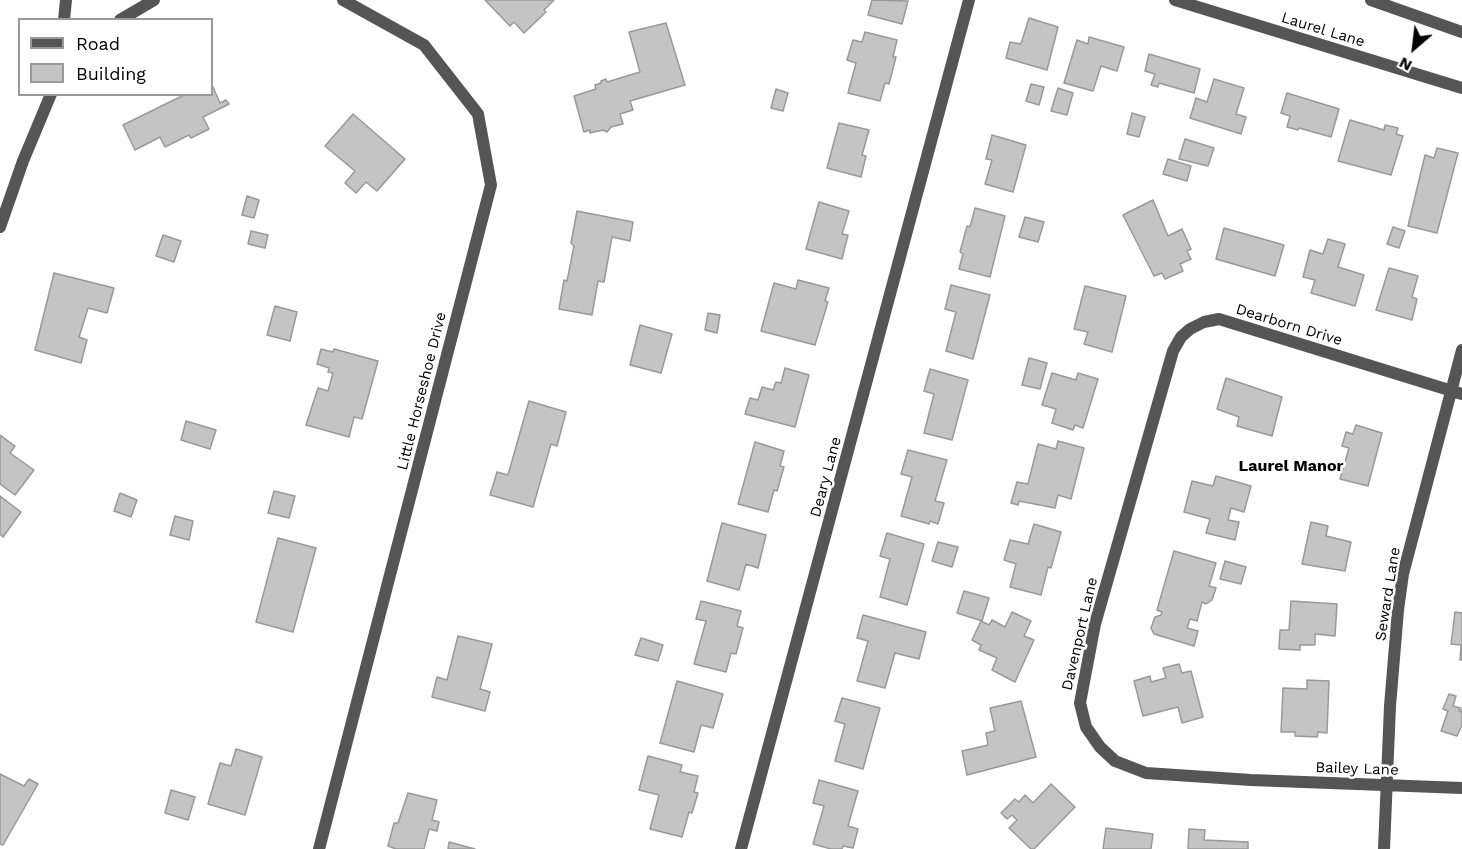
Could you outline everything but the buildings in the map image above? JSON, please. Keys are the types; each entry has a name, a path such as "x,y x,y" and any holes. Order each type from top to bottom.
{"street":[{"path":"64,18 66,0"},
{"path":"123,18 154,0"},
{"name":"Little Horseshoe Drive","path":"319,849 491,184 478,114 424,45 343,0"},
{"name":"Deary Lane","path":"741,849 969,0"},
{"name":"Laurel Lane","path":"1175,0 1462,88"},
{"path":"1371,0 1462,32"},
{"path":"0,227 22,161 50,96"},
{"name":"Dearborn Drive","path":"1127,510 1173,351 1185,333 1204,322 1219,320 1457,392"},
{"name":"Seward Lane","path":"1384,849 1390,706 1402,583 1457,392 1462,350"},
{"name":"Davenport Lane","path":"1127,510 1095,624 1080,703 1086,727 1100,747 1115,761 1127,767 1146,773 1251,780"},
{"name":"Bailey Lane","path":"1251,780 1462,788"}],"district":[{"name":"Laurel Manor","path":"1291,466"}]}
